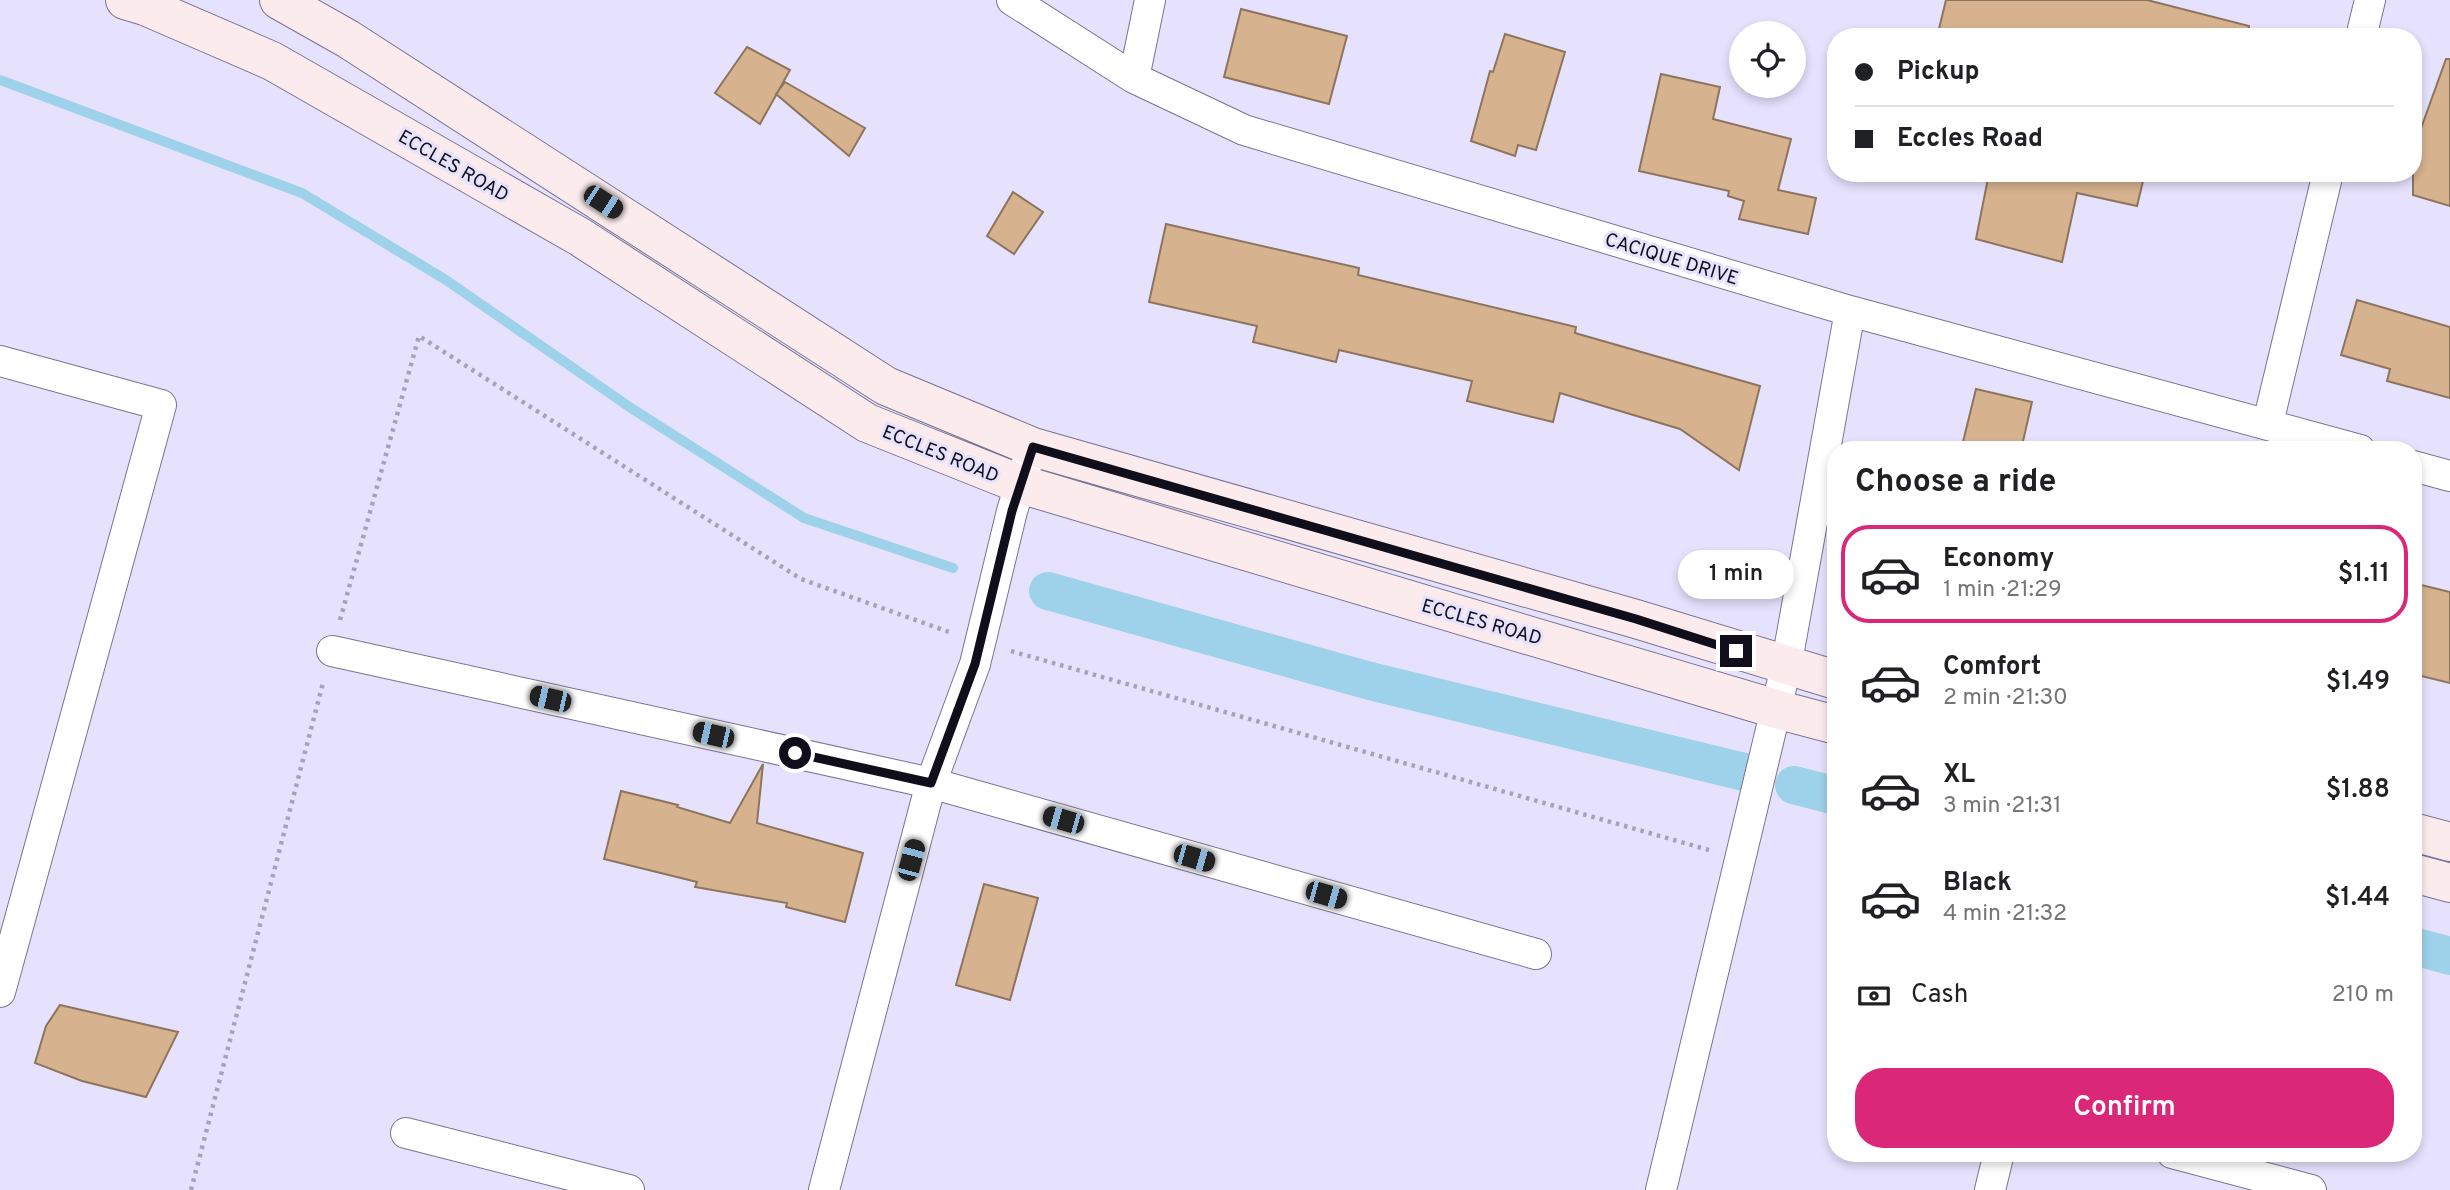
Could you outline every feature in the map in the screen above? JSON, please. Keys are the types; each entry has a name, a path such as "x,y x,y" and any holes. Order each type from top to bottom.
{"street":[{"name":"ECCLES ROAD","path":"125,0 145,6 272,61 580,237 867,423 1020,484 1827,723"},
{"path":"279,0 348,39 886,386 1033,447 1636,619 1827,678"},
{"name":"CACIQUE DRIVE","path":"1012,0 1134,78 1244,130 1850,311 2329,441"},
{"path":"1134,78 1150,0"},
{"path":"2363,28 2370,0"},
{"path":"2268,423 2326,182"},
{"path":"1661,1190 1786,667 1850,311"},
{"path":"0,361 161,405 0,992"},
{"path":"824,1190 931,783 975,664 1020,484 1033,447"},
{"path":"2422,468 2450,476"},
{"path":"332,651 931,783 1536,954"},
{"path":"2422,834 2450,842"},
{"path":"2422,875 2450,883"},
{"path":"406,1133 629,1190"},
{"path":"1990,1190 1997,1162"},
{"path":"2206,1162 2311,1190"}],"path":[{"path":"191,1190 332,651 419,336 801,579 980,643 1741,859"}],"building":[{"path":"1946,0 2147,0 2249,26 2249,28 1939,28"},
{"path":"1241,9 1347,36 1329,104 1224,77"},
{"path":"1505,34 1565,52 1536,150 1518,145 1515,156 1471,141 1490,71 1493,72"},
{"path":"747,47 790,70 760,124 715,93"},
{"path":"2446,59 2450,59 2450,206 2413,195 2413,182 2422,182 2422,125"},
{"path":"1661,74 1720,87 1713,119 1791,139 1778,190 1816,198 1808,234 1739,219 1744,201 1728,196 1729,191 1639,171"},
{"path":"785,82 865,128 849,156 776,94"},
{"path":"1987,182 2143,182 2137,206 2077,193 2062,262 1976,239"},
{"path":"1013,192 1043,212 1014,254 987,236"},
{"path":"1166,224 1359,268 1358,275 1576,327 1575,333 1760,386 1739,470 1680,429 1560,393 1553,422 1467,401 1472,381 1339,350 1336,362 1253,342 1257,326 1149,302"},
{"path":"2357,300 2450,327 2450,398 2387,381 2390,369 2341,355"},
{"path":"1976,389 2032,402 2023,441 1963,441"},
{"path":"2422,585 2450,592 2450,683 2422,676"},
{"path":"763,764 757,823 863,853 845,922 786,907 787,903 695,887 697,882 604,859 621,791 678,805 677,807 730,823"},
{"path":"984,884 1038,898 1010,1000 956,985"},
{"path":"60,1005 178,1032 146,1097 82,1081 35,1063 46,1026"}],"waterway":[{"path":"0,80 302,193 446,280 631,408 804,518 953,568"},
{"path":"1048,591 1370,681 1744,772"},
{"path":"1794,785 1827,794"},
{"path":"2422,948 2450,956"}],"route":[{"path":"795,753 931,783 975,664 1012,511 1033,447 1636,619 1736,651"}]}
